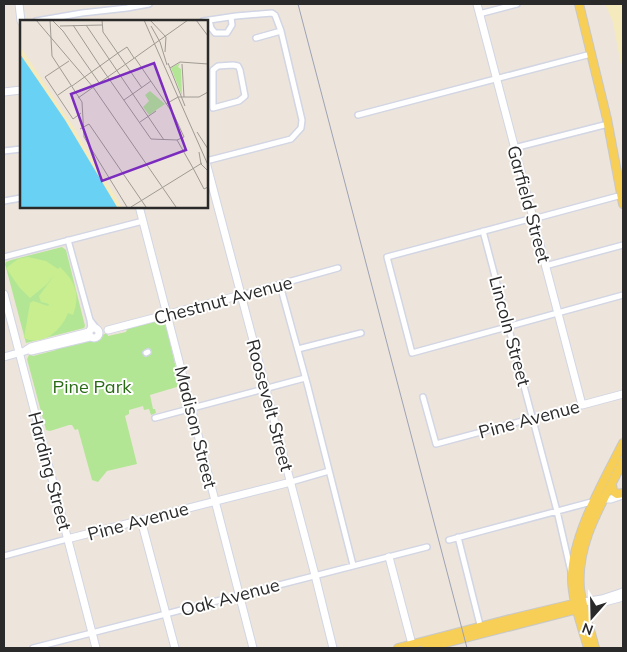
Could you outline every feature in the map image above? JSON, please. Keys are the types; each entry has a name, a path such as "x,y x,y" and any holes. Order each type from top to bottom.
{"main road":[{"path":"579,4 608,124 623,204"},
{"path":"595,648 572,577 574,558 578,540 623,443"},
{"path":"591,525 623,461"},
{"path":"605,499 602,493 606,486 607,476"},
{"path":"612,484 614,492 623,494"},
{"path":"588,648 580,605 580,579 584,546 591,525 595,501"},
{"path":"398,648 412,647 482,631 580,605"},
{"path":"426,648 482,631"}],"street":[{"path":"18,4 21,20"},
{"path":"42,20 149,4"},
{"name":"Garfield Street","path":"477,4 582,405"},
{"path":"479,14 517,4"},
{"path":"208,21 272,13 277,17 302,120 301,128 291,139 208,161"},
{"path":"208,24 215,33 227,33 232,25 231,17"},
{"path":"256,38 281,31"},
{"path":"358,115 591,54"},
{"path":"208,110 239,102 245,96 240,70 236,65 218,66 213,70 213,108"},
{"path":"4,92 20,90"},
{"path":"514,148 608,124"},
{"path":"4,151 20,149"},
{"name":"Roosevelt Street","path":"208,170 333,648"},
{"path":"622,195 387,257 412,353 623,295"},
{"path":"4,200 20,198"},
{"name":"Madison Street","path":"140,208 253,648"},
{"path":"4,257 143,221"},
{"name":"Lincoln Street","path":"483,231 557,511 572,577"},
{"path":"68,240 94,332"},
{"path":"545,266 623,245"},
{"name":"Chestnut Avenue","path":"4,357 22,352 31,347 108,330 338,268"},
{"path":"280,285 353,565"},
{"name":"Harding Street","path":"4,294 22,352 96,648"},
{"path":"298,349 361,333"},
{"path":"155,418 305,378"},
{"name":"Pine Avenue","path":"423,397 436,444 623,394"},
{"name":"Pine Avenue","path":"4,556 330,471"},
{"path":"605,499 611,499 623,494"},
{"path":"449,540 595,501"},
{"path":"142,520 175,648"},
{"path":"458,537 482,631"},
{"name":"Oak Avenue","path":"33,648 353,565 427,548"},
{"path":"389,557 412,647"},
{"path":"580,605 623,592"},
{"path":"580,605 623,597"}],"green space":[{"path":"62,247 66,250 85,326 84,328 26,343 5,264 11,260"},
{"path":"28,257 46,261 58,269 60,267 73,283 76,295 73,315 68,313 56,331 44,339 38,340 24,338 30,303 33,301 48,306 49,304 41,302 39,296 55,274 46,285 30,298 19,287 6,268 18,259"},
{"name":"Pine Park","path":"160,320 165,321 180,386 150,395 153,409 155,409 156,413 151,415 149,409 144,410 143,406 129,410 129,414 125,416 137,464 107,471 98,482 92,480 78,429 75,430 72,425 69,425 50,431 46,430 27,359 30,353 33,356 56,350 55,348 83,343 83,340 96,340 107,333 108,336 126,332 127,329"}],"sand":[{"path":"605,4 623,4 623,76 613,22"}],"railway":[{"path":"298,4 467,648"}]}
